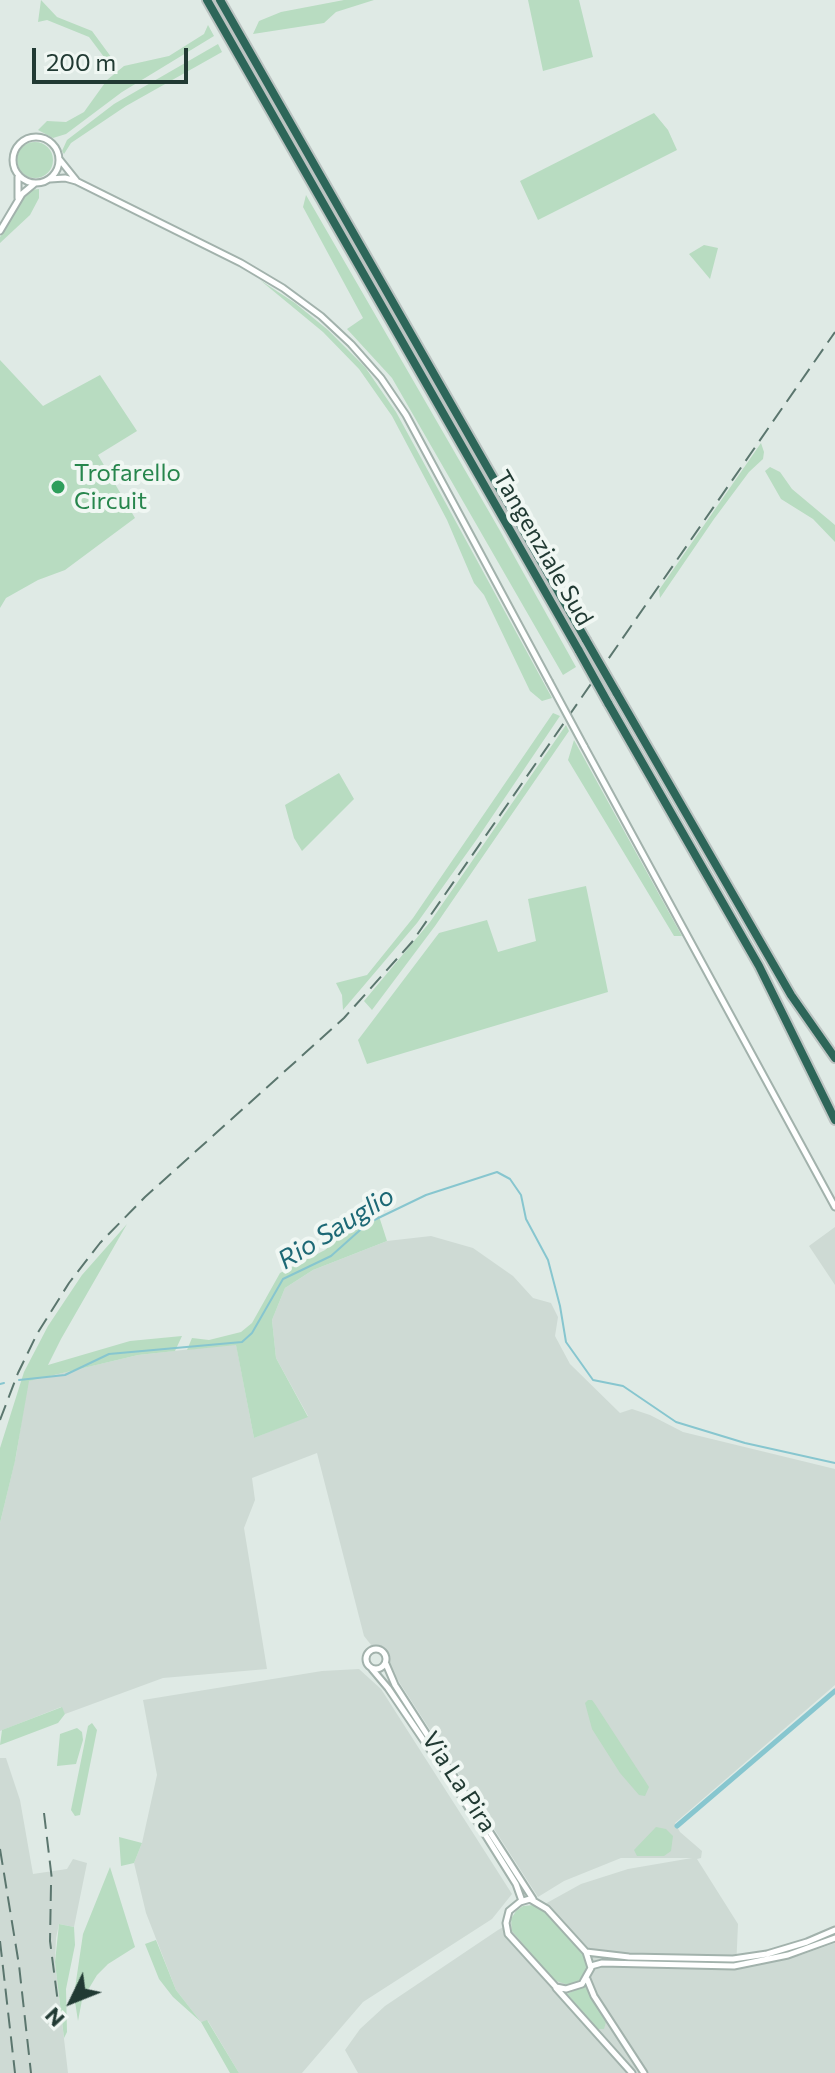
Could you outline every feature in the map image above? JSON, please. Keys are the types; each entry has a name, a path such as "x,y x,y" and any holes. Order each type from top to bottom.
{"highway":[{"name":"Tangenziale Sud","path":"207,0 759,966 835,1120"},
{"name":"Tangenziale Sud","path":"220,0 791,995 835,1058"}],"street":[{"path":"17,203 18,175 13,153 27,138 35,136 50,141 76,181"},
{"path":"50,179 59,158"},
{"path":"18,175 35,183"},
{"path":"0,231 17,203 35,183 65,178 76,181 241,263 283,288 321,316 381,378 406,415 835,1207"},
{"path":"372,1650 384,1652 386,1664 378,1670 372,1669 366,1660 372,1650"},
{"name":"Via La Pira","path":"386,1664 387,1673 533,1899 547,1909 586,1952"},
{"name":"Via La Pira","path":"372,1669 456,1788 516,1884 522,1901"},
{"path":"533,1899 522,1901 508,1914 508,1934 632,2073"},
{"path":"556,1987 575,1987 587,1979 591,1966 586,1952 642,1958 733,1959 767,1954 835,1930"},
{"path":"591,1966 602,1963 734,1966 778,1958 835,1938"},
{"path":"587,1979 594,1996 644,2073"}],"shaded area":[{"path":"835,1227 835,1285 809,1246"},
{"path":"431,1236 473,1248 513,1276 533,1298 551,1303 558,1317 555,1336 570,1364 620,1413 632,1409 683,1432 835,1469 835,1685 675,1823 680,1832 702,1851 701,1858 697,1859 738,1924 736,1969 801,1955 835,1943 835,2073 358,2073 345,2050 360,2029 385,2006 498,1930 581,1884 628,1869 692,1858 621,1858 564,1881 538,1897 392,1671 364,1636 317,1453 252,1478 255,1500 244,1528 267,1669 163,1678 65,1714 61,1707 0,1731 0,1523 16,1456 28,1381 138,1355 236,1344 254,1438 308,1416 276,1358 272,1320 285,1288 313,1270 387,1241"},
{"path":"359,1669 381,1689 512,1894 492,1919 363,2002 302,2073 239,2073 208,2021 201,2022 176,1990 146,1913 134,1863 142,1843 157,1775 143,1700 322,1671"},
{"path":"0,1758 6,1758 20,1800 33,1874 67,1869 73,1859 87,1863 74,1927 59,1924 56,1938 55,1962 68,2073 0,2073"}],"green space":[{"path":"41,0 57,17 92,31 117,65 113,69 89,37 47,20 38,22"},
{"path":"344,0 374,0 336,12 324,23 253,34 259,21 281,12"},
{"path":"528,0 579,0 593,57 543,71"},
{"path":"208,25 214,36 122,92 66,134 53,138 38,130 47,121 66,122 84,112 107,80 124,66 169,56 204,34"},
{"path":"218,44 222,52 126,106 71,143 64,154 62,151 67,140 114,104"},
{"path":"654,113 668,130 677,150 538,220 520,181"},
{"path":"35,142 48,147 53,160 48,173 35,178 22,173 17,160 22,147"},
{"path":"39,189 39,198 30,215 0,243 0,237 26,195 31,190"},
{"path":"306,195 576,667 563,675 392,378 347,329 363,318 303,207"},
{"path":"704,245 718,248 710,279 689,254"},
{"path":"260,280 328,330 365,367 396,412 552,698 542,701 530,691 484,595 474,583 447,520 392,416 359,369 323,332"},
{"name":"Trofarello Circuit","path":"0,360 43,406 100,375 137,431 98,455 135,518 65,570 38,580 6,598 0,608"},
{"path":"761,443 763,459 749,472 714,519 660,598 659,590"},
{"path":"770,467 780,472 792,489 835,525 835,542 813,519 781,499 765,471"},
{"path":"553,713 560,716 477,839 417,923 343,1010 342,995 336,983 367,975 413,918"},
{"path":"566,725 569,731 435,926 372,1010 364,1001 430,922"},
{"path":"574,740 682,936 674,936 568,760"},
{"path":"339,773 354,799 302,851 294,838 285,805"},
{"path":"586,886 608,992 367,1064 358,1040 439,933 487,920 498,952 536,941 528,899"},
{"path":"378,1213 387,1241 313,1270 285,1288 272,1320 276,1358 308,1417 254,1438 236,1345 187,1350 192,1338 209,1340 241,1332 252,1323 280,1273 325,1250 353,1225"},
{"path":"127,1224 48,1365 130,1341 182,1336 175,1351 138,1355 29,1381 0,1523 0,1448 24,1372 48,1326 82,1275"},
{"path":"588,1700 595,1704 649,1787 645,1796 639,1795 620,1773 592,1729 585,1703"},
{"path":"62,1707 65,1714 58,1723 0,1745 2,1730"},
{"path":"92,1723 97,1730 80,1815 75,1816 71,1810 88,1726"},
{"path":"77,1728 82,1732 83,1740 76,1764 57,1766 60,1734"},
{"path":"656,1827 666,1829 673,1836 671,1851 664,1856 637,1856 634,1850"},
{"path":"119,1837 142,1843 134,1863 121,1866"},
{"path":"110,1867 135,1947 97,1975 82,2000 78,2021 74,1995 83,1934"},
{"path":"533,1905 541,1908 585,1955 587,1969 578,1982 568,1985 554,1980 512,1931 511,1919 516,1911"},
{"path":"59,1924 74,1927 75,1945 66,1989 67,2032 64,2038 55,1962"},
{"path":"156,1940 176,1990 201,2022 173,1997 159,1979 145,1944"},
{"path":"585,1986 606,2022 604,2029 598,2029 567,1994"},
{"path":"207,2020 239,2073 230,2073 201,2022"}],"waterway":[{"name":"Rio Sauglio","path":"19,1380 65,1375 109,1354 242,1342 252,1333 283,1279 331,1256 368,1223 426,1195 497,1172 510,1179 521,1195 526,1219 548,1260 566,1342 593,1380 623,1386 676,1422 745,1443 835,1463"},
{"name":"Rio Sauglio","path":"0,1384 4,1383"},
{"path":"677,1826 835,1691"}],"railway":[{"path":"0,1420 37,1334 69,1283 100,1243 145,1197 344,1018 412,942 835,332"},
{"path":"44,1813 52,1880"},
{"path":"0,1849 19,1965 31,2073"},
{"path":"51,1885 50,1941 58,2003"},
{"path":"0,1941 15,2073"}],"place":[{"name":"Trofarello Circuit","path":"58,487"}]}
